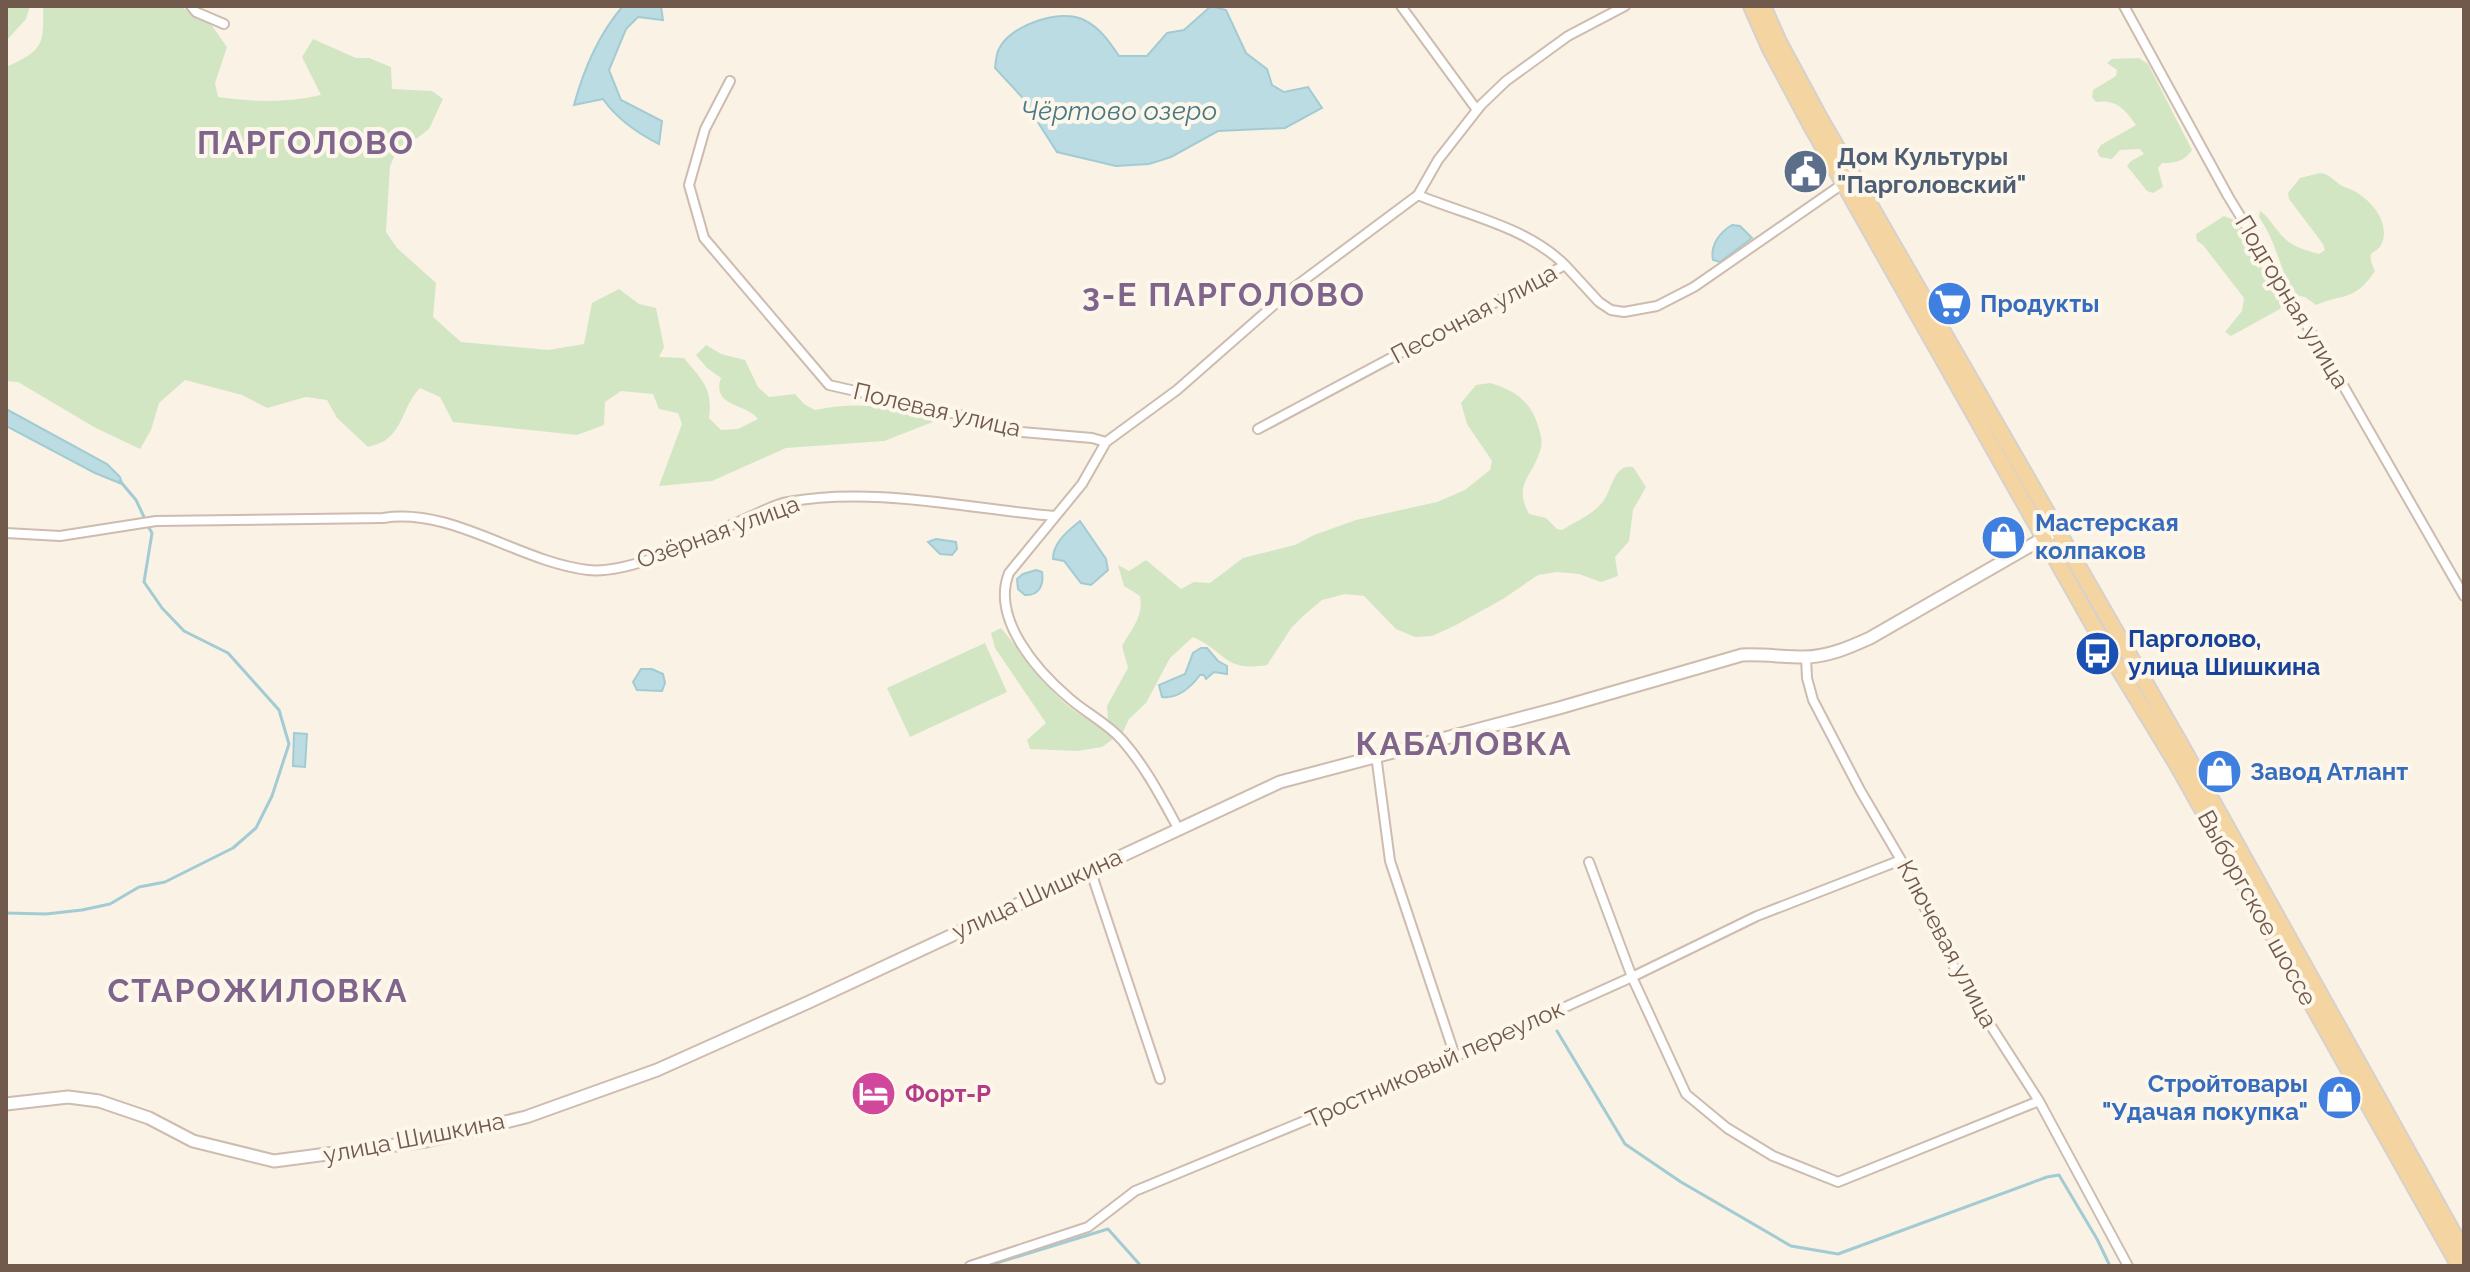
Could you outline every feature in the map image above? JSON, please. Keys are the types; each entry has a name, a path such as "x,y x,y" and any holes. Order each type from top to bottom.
{"main road":[{"name":"Выборгское шоссе","path":"1751,6 1770,49 2043,538 2176,763 2459,1266"},
{"name":"Выборгское шоссе","path":"1763,6 1827,130 2180,743 2464,1252"}],"street":[{"path":"191,6 196,12 224,24"},
{"path":"1401,6 1477,110"},
{"path":"1178,828 1155,785 1120,738 1045,676 1020,640 1006,612 1003,588 1009,573 1082,484 1106,442 1177,390 1292,289 1418,195 1438,160 1477,110 1506,81 1568,36 1625,6"},
{"name":"Подгорная улица","path":"2124,6 2228,196 2340,380 2464,596"},
{"name":"Полевая улица","path":"730,81 705,129 689,185 704,238 829,385 965,416 999,430 1092,438 1106,442"},
{"name":"Песочная улица","path":"1258,429 1565,265 1599,302 1611,310 1624,312 1657,306 1694,287 1844,183"},
{"path":"1418,195 1528,237 1550,250 1565,265"},
{"name":"Озёрная улица","path":"6,533 60,536 156,521 383,518 403,515 452,526 523,553 589,570 631,566 783,503 828,495 1055,516"},
{"name":"улица Шишкина","path":"6,1104 68,1097 99,1101 149,1118 193,1141 274,1161 426,1141 526,1117 657,1070 1280,782 1559,708 1742,655 1765,653 1806,657 1846,650 2057,530"},
{"name":"Ключевая улица","path":"1806,657 1813,700 1860,790 1901,860 1957,973 2039,1101 2128,1266"},
{"path":"1376,755 1390,861 1455,1056"},
{"name":"Тростниковый переулок","path":"970,1266 1088,1227 1135,1191 1381,1089 1632,977 1757,916 1901,860"},
{"path":"1589,862 1632,977 1686,1094 1727,1128 1773,1156 1838,1182 2039,1101"},
{"path":"1090,869 1160,1079"}],"green space":[{"path":"6,6 30,6 26,19 6,41"},
{"path":"43,6 179,6 210,23 227,47 215,83 218,97 270,101 321,95 302,57 313,39 356,58 369,58 391,67 392,89 432,91 443,99 429,129 395,155 390,166 386,232 397,248 436,283 433,317 461,342 548,350 584,344 592,303 619,289 639,304 656,308 664,347 659,357 684,358 696,372 708,392 709,418 721,430 738,429 758,419 721,394 721,378 696,355 706,345 721,354 745,360 758,387 769,397 795,394 815,410 875,406 904,410 934,416 933,422 884,441 786,448 712,481 659,486 682,424 678,413 659,409 653,394 621,391 605,402 604,425 577,435 453,422 440,397 420,388 392,434 383,442 368,447 337,418 327,400 306,397 267,408 242,395 185,380 159,403 151,430 140,449 94,427 18,382 6,381 6,67 28,56 39,45 43,30"},
{"path":"2139,58 2148,64 2192,150 2179,161 2162,163 2158,168 2163,187 2153,193 2147,191 2127,166 2144,154 2140,149 2120,150 2112,159 2100,157 2097,151 2101,145 2136,125 2119,106 2096,102 2092,97 2093,90 2116,76 2117,70 2107,63 2112,59"},
{"path":"2320,173 2368,201 2379,215 2384,231 2381,245 2371,255 2375,271 2368,281 2349,295 2316,305 2305,297 2292,294 2274,245 2259,217 2260,211 2282,236 2296,246 2319,254 2325,250 2289,199 2288,193 2300,178"},
{"path":"2224,216 2237,221 2282,303 2280,309 2231,336 2225,332 2242,311 2244,298 2197,241 2196,234"},
{"path":"1490,383 1507,389 1526,403 1539,429 1541,448 1523,488 1529,514 1546,518 1562,530 1597,508 1617,474 1626,467 1633,467 1646,487 1633,510 1629,541 1615,557 1618,576 1601,582 1579,574 1557,572 1538,575 1503,599 1432,636 1415,637 1396,629 1364,596 1345,594 1322,600 1303,616 1267,665 1242,666 1233,663 1193,637 1170,658 1146,703 1129,719 1123,732 1102,747 1077,751 1030,749 1027,740 1046,723 995,648 991,633 1001,628 1061,699 1090,720 1106,726 1107,706 1128,668 1122,646 1136,622 1141,603 1140,596 1124,586 1118,565 1129,571 1146,560 1181,589 1194,582 1210,583 1243,558 1295,545 1356,520 1437,502 1465,490 1490,470 1492,461 1467,424 1461,403 1476,385"},
{"path":"985,643 1007,692 910,737 887,688"}],"water":[{"path":"623,6 661,6 663,20 638,17 626,29 609,70 621,100 662,121 659,144 628,125 603,99 574,105 593,52"},
{"name":"Чёртово озеро","path":"1211,6 1226,10 1246,53 1267,69 1272,85 1284,92 1308,87 1322,108 1285,128 1218,131 1171,157 1149,164 1116,166 1057,152 1021,96 995,68 998,51 1005,40 1037,21 1063,16 1084,20 1108,40 1119,56 1147,56 1167,33 1184,30"},
{"path":"1732,225 1740,226 1752,238 1720,262 1713,260 1717,240"},
{"path":"6,409 107,464 120,477 122,484 6,426"},
{"path":"1080,521 1106,559 1108,570 1091,585 1081,583 1064,561 1053,559 1058,542"},
{"path":"936,539 956,542 957,549 952,555 940,554 928,542"},
{"path":"1036,570 1042,572 1041,585 1034,594 1025,595 1018,589 1017,579"},
{"path":"1207,648 1227,666 1227,674 1214,672 1206,679 1200,675 1184,691 1162,697 1159,685 1185,674 1193,653"},
{"path":"641,669 652,669 663,674 665,683 662,691 637,690 633,682"},
{"path":"294,733 307,734 305,767 293,766"}],"waterway":[{"path":"120,481 136,500 144,517"},
{"path":"6,913 46,914 82,910 110,904 139,887 165,882 233,848 256,828 272,796 289,744 279,710 228,653 184,631 162,608 144,582 152,533 149,528"},
{"path":"1557,1031 1625,1144 1681,1182 1791,1246 1838,1254 2059,1175 2110,1266"},
{"path":"987,1266 1108,1229 1141,1266"}],"place":[{"name":"Дом Культуры \"Парголовский\"","path":"1806,171"},
{"name":"Продукты","path":"1949,304"},
{"name":"Мастерская колпаков","path":"2004,537"},
{"name":"Парголово, улица Шишкина","path":"2097,653"},
{"name":"Завод Атлант","path":"2219,772"},
{"name":"Форт-Р","path":"874,1094"},
{"name":"Cтройтовары \"Удачая покупка\"","path":"2339,1098"}],"district":[{"name":"ПАРГОЛОВО","path":"306,143"},
{"name":"3-Е ПАРГОЛОВО","path":"1224,295"},
{"name":"КАБАЛОВКА","path":"1464,744"},
{"name":"СТАРОЖИЛОВКА","path":"258,991"}]}
